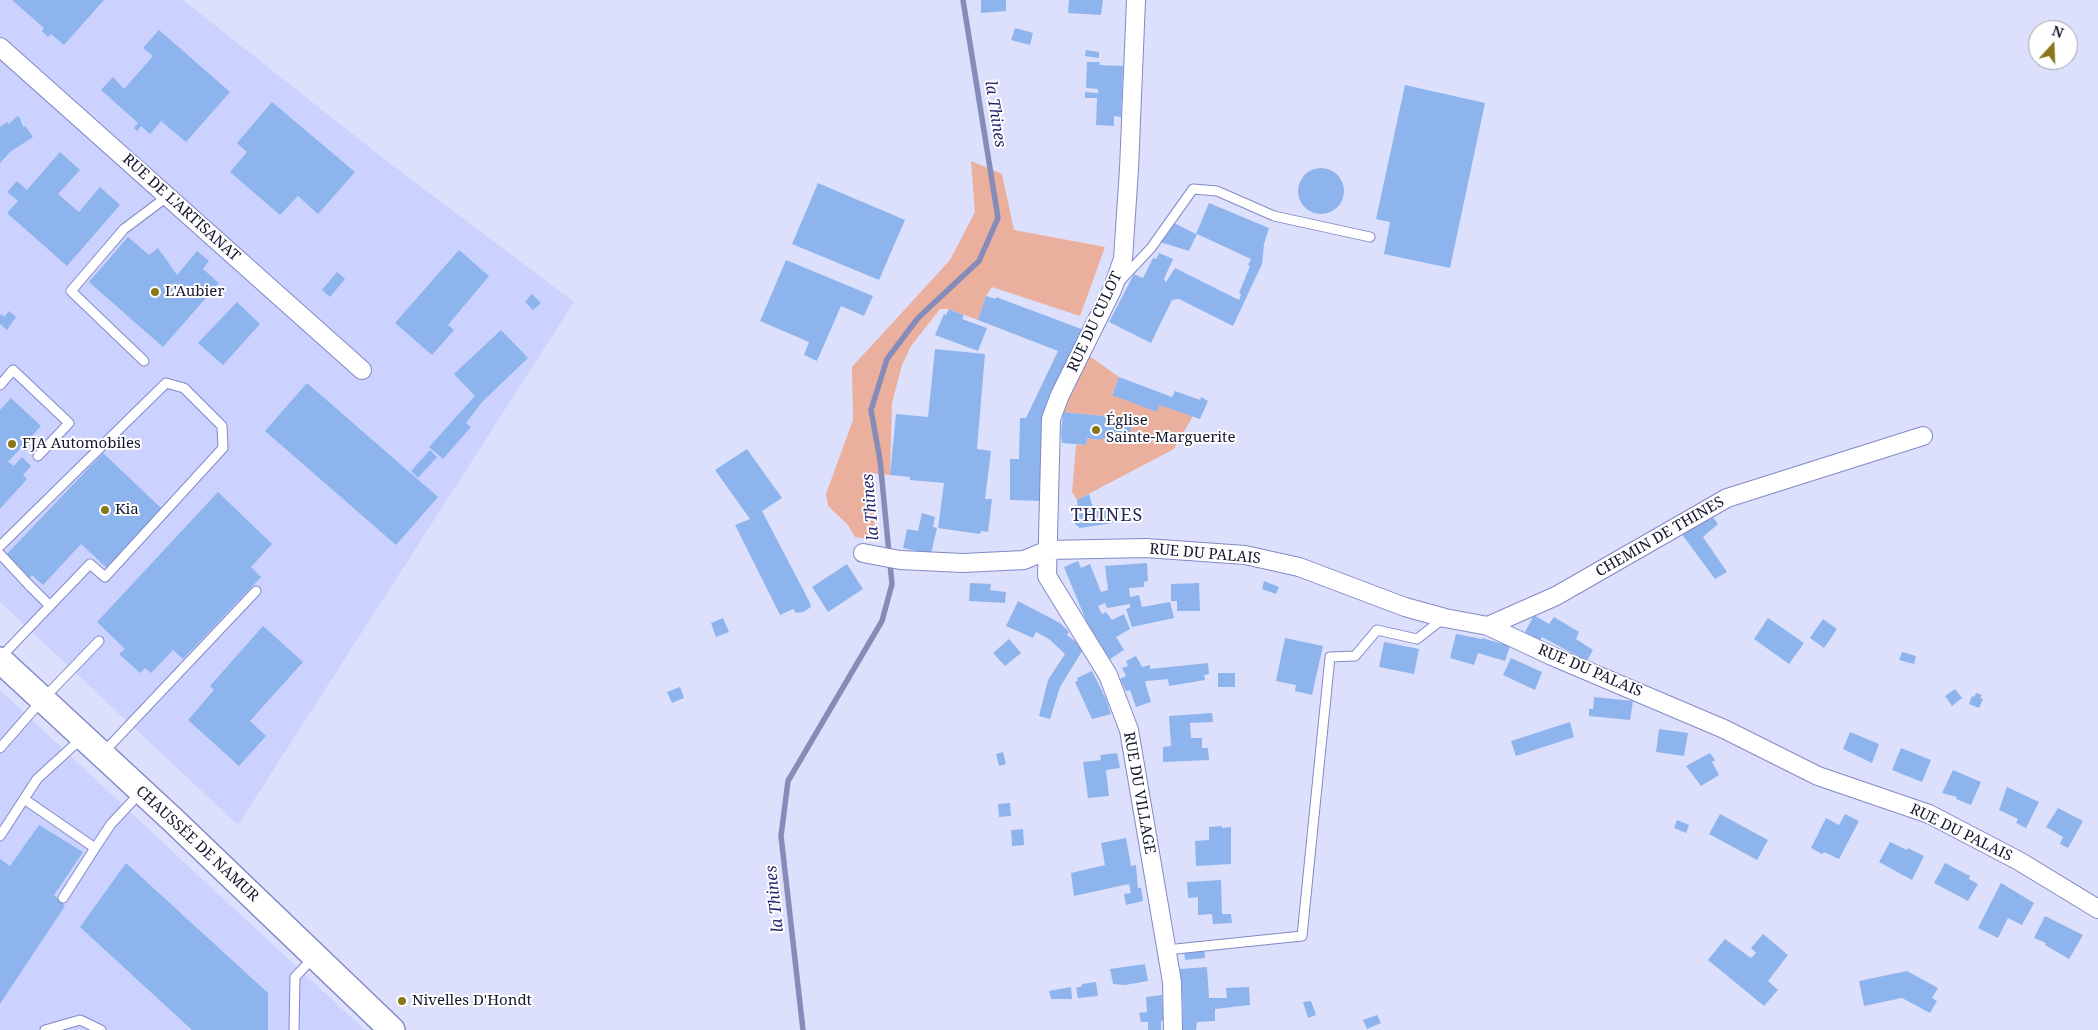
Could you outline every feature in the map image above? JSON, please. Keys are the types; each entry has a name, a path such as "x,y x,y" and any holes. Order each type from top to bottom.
{"main road":[{"name":"CHAUSSÉE DE NAMUR","path":"0,659 142,791 392,1030"}],"street":[{"name":"RUE DU CULOT","path":"1048,550 1051,419 1060,395 1112,290 1123,259 1129,170 1136,0"},
{"name":"RUE DE L'ARTISANAT","path":"0,48 362,370"},
{"name":"CHEMIN DE THINES","path":"1488,626 1556,596 1727,498 1923,436"},
{"name":"RUE DU PALAIS","path":"1048,550 1146,548 1245,555 1299,567 1405,607 1444,618 1488,626 1552,656 1724,728 1818,776 1930,814 2019,861 2098,909"},
{"path":"863,552 900,560 963,563 1024,560 1048,550 1047,576"},
{"name":"RUE DU VILLAGE","path":"1024,560 1047,576 1108,675 1129,730 1172,982 1172,1030"}],"lane":[{"path":"1112,290 1151,248 1193,189 1217,191 1274,216 1370,237"},
{"path":"144,361 71,291 124,229 168,196"},
{"path":"0,385 12,370 69,423 38,456"},
{"path":"0,546 166,383 184,388 222,426 223,448 104,577 90,564 0,659"},
{"path":"0,554 50,606"},
{"path":"102,754 256,591"},
{"path":"1166,950 1302,936 1330,657 1355,656 1377,630 1417,639 1444,618"},
{"path":"0,748 42,700 99,641"},
{"path":"0,836 37,779 83,737"},
{"path":"63,898 111,824 142,791"},
{"path":"24,799 95,848"},
{"path":"294,1030 295,977 315,956"},
{"path":"45,1030 80,1020 101,1030"}],"shaded area":[{"path":"0,0 183,0 388,162 574,302 238,825 0,602"},
{"path":"971,161 1002,174 1014,230 1105,247 1080,316 992,287 986,296 978,320 949,309 940,309 911,346 902,365 892,403 890,475 871,473 876,540 855,537 848,525 828,506 826,494 853,420 852,367 950,260 975,212"},
{"path":"1088,355 1119,377 1112,394 1157,411 1159,405 1193,416 1174,449 1077,500 1072,492 1076,445 1086,445 1087,438 1117,440 1120,437 1130,438 1132,425 1105,418 1104,416 1063,412"},
{"path":"0,690 202,879 365,1030 0,1030"}],"building":[{"path":"12,0 104,0 64,45 51,34 48,37 42,31 44,28"},
{"path":"981,0 1006,0 1006,11 981,13"},
{"path":"1069,0 1103,0 1101,15 1068,13"},
{"path":"1015,28 1033,33 1030,45 1011,40"},
{"path":"159,30 230,92 186,142 161,121 150,134 141,126 137,131 134,128 138,123 101,90 113,77 124,89 153,56 143,48"},
{"path":"1086,50 1099,52 1099,58 1085,56"},
{"path":"1087,62 1100,62 1099,65 1123,66 1121,117 1114,116 1114,126 1096,125 1097,98 1085,98 1085,92 1098,93 1098,89 1086,88"},
{"path":"1405,85 1485,103 1450,268 1384,254 1390,222 1376,219"},
{"path":"272,102 355,172 318,214 298,196 280,215 230,172 247,152 237,143"},
{"path":"17,116 20,118 23,127 25,126 33,137 10,152 0,163 0,127 7,122 9,124"},
{"path":"60,152 80,170 58,194 79,212 100,187 120,205 67,266 7,213 18,201 7,192 17,181 27,190"},
{"path":"1316,168 1326,168 1338,174 1343,182 1343,200 1338,208 1330,213 1316,214 1308,211 1301,204 1298,196 1298,186 1301,178 1308,171"},
{"path":"818,183 905,220 879,280 792,244"},
{"path":"1209,203 1269,228 1264,244 1262,264 1233,326 1179,299 1172,300 1151,343 1109,322 1134,274 1143,278 1153,258 1156,259 1159,253 1173,259 1164,279 1166,282 1175,268 1239,300 1241,295 1239,293 1251,259 1197,234 1189,251 1160,242 1174,223 1196,234"},
{"name":"L'Aubier","path":"128,237 149,255 158,248 177,275 197,251 209,261 203,269 219,283 163,347 89,282"},
{"path":"459,250 489,276 448,325 454,330 432,355 395,323"},
{"path":"786,260 873,296 864,316 841,306 817,361 804,355 809,342 760,321"},
{"path":"337,272 345,279 330,297 322,290"},
{"path":"532,294 541,303 533,310 525,302"},
{"path":"986,296 996,299 996,297 1084,330 1041,419 1041,501 1010,500 1010,459 1019,459 1020,418 1026,418 1058,351 978,320"},
{"path":"237,302 260,324 223,365 198,343"},
{"path":"949,309 964,315 962,319 987,328 978,351 935,335 944,314 946,315"},
{"path":"9,311 16,317 7,330 0,324 0,316 2,314 4,317"},
{"path":"501,330 528,358 482,402 466,423 471,427 443,459 429,447 475,396 454,374"},
{"path":"935,349 985,354 977,449 991,451 985,499 992,499 988,532 981,531 980,534 938,528 944,483 910,480 910,477 890,475 896,414 928,417"},
{"path":"1119,377 1172,397 1175,391 1200,400 1201,397 1208,401 1200,419 1159,405 1157,412 1112,395"},
{"path":"307,383 438,497 396,545 265,431"},
{"name":"FJA Automobiles","path":"11,398 41,426 8,462 14,466 22,457 31,466 23,475 27,479 0,509 0,410"},
{"name":"Église Sainte-Marguerite","path":"1063,412 1104,416 1105,418 1132,424 1130,438 1103,438 1100,440 1087,438 1086,445 1062,443"},
{"path":"747,449 782,498 762,511 809,601 811,607 803,612 796,613 793,609 780,615 735,525 750,519 715,470"},
{"path":"430,450 437,457 418,478 411,471"},
{"name":"Kia","path":"103,453 162,509 107,568 81,544 43,585 32,575 30,578 6,555"},
{"path":"218,492 272,544 251,567 261,577 183,659 173,650 151,673 145,668 140,673 119,654 125,649 97,622"},
{"path":"1089,494 1093,508 1101,507 1102,510 1111,510 1113,523 1080,528 1075,524 1074,510 1078,510 1077,500"},
{"path":"922,513 935,517 933,527 937,528 931,554 903,548 907,529 918,531"},
{"path":"1710,513 1718,524 1703,537 1727,572 1715,579 1681,533"},
{"path":"1078,561 1081,568 1090,564 1101,592 1108,590 1105,566 1147,563 1148,581 1144,582 1144,587 1129,588 1130,597 1139,595 1142,607 1170,602 1174,618 1132,627 1126,609 1130,608 1130,604 1107,608 1105,603 1098,606 1102,614 1106,612 1112,620 1124,614 1130,629 1116,637 1124,650 1110,659 1087,623 1064,567"},
{"path":"847,564 863,589 828,612 812,587"},
{"path":"1264,581 1279,587 1276,594 1262,589"},
{"path":"970,583 991,584 990,590 1006,592 1005,603 969,601"},
{"path":"1199,583 1200,611 1177,611 1177,601 1171,601 1171,584"},
{"path":"1018,601 1060,623 1069,632 1067,635 1084,648 1060,687 1050,719 1039,716 1048,680 1065,654 1049,639 1036,632 1033,638 1006,626"},
{"path":"1534,615 1549,624 1554,617 1579,632 1576,639 1593,650 1587,661 1542,637 1540,641 1525,632"},
{"path":"723,618 729,632 716,637 711,623"},
{"path":"1768,618 1804,643 1789,664 1754,639"},
{"path":"1823,619 1837,629 1824,648 1810,638"},
{"path":"263,626 303,662 250,721 266,736 239,766 188,720 214,690 210,686"},
{"path":"1456,634 1482,638 1510,646 1505,661 1478,653 1474,665 1450,658"},
{"path":"1285,638 1323,646 1312,695 1295,691 1296,685 1276,681"},
{"path":"1009,639 1021,653 1005,666 993,653"},
{"path":"1384,642 1419,649 1414,674 1379,667"},
{"path":"1902,652 1916,656 1914,664 1899,660"},
{"path":"1136,656 1142,667 1150,665 1150,669 1208,663 1209,674 1204,675 1205,680 1169,686 1168,679 1147,681 1145,682 1151,702 1136,707 1130,690 1126,691 1120,679 1126,676 1122,668 1128,666 1126,661"},
{"path":"1511,658 1542,672 1535,690 1503,675"},
{"path":"1092,671 1111,714 1092,719 1075,682 1078,680 1077,678"},
{"path":"1218,673 1235,673 1235,687 1218,687"},
{"path":"680,687 684,698 672,703 667,692"},
{"path":"1955,689 1962,698 1952,706 1945,696"},
{"path":"1976,693 1982,695 1980,698 1983,699 1979,708 1969,704 1972,696 1974,697"},
{"path":"1594,697 1633,701 1630,720 1589,716 1589,709 1593,709"},
{"path":"1212,713 1213,722 1190,723 1191,738 1202,738 1202,748 1208,748 1209,760 1163,762 1163,747 1171,746 1169,716"},
{"path":"1570,722 1574,737 1516,756 1511,741"},
{"path":"1659,729 1688,733 1684,756 1656,752"},
{"path":"1850,732 1879,744 1872,763 1843,749"},
{"path":"1901,748 1931,760 1922,782 1892,770"},
{"path":"1003,752 1006,764 999,766 996,754"},
{"path":"1117,753 1120,768 1106,770 1109,796 1088,798 1083,762 1101,760 1100,755"},
{"path":"1710,753 1715,760 1712,762 1719,775 1701,786 1686,766"},
{"path":"1953,770 1981,782 1971,805 1956,799 1957,797 1942,793"},
{"path":"2007,787 2039,802 2026,828 2016,823 2018,819 1999,810"},
{"path":"1010,803 1011,816 999,817 998,804"},
{"path":"2058,808 2083,821 2068,848 2060,844 2063,837 2046,827"},
{"path":"1720,814 1768,840 1757,860 1709,834"},
{"path":"1845,814 1859,821 1839,859 1824,852 1822,854 1811,848 1826,818 1839,825"},
{"path":"1677,820 1689,825 1686,833 1674,828"},
{"path":"39,825 83,852 54,895 65,906 0,1004 0,859 10,866"},
{"path":"1222,826 1222,828 1231,827 1231,864 1196,866 1195,841 1209,840 1209,827"},
{"path":"1023,829 1024,845 1012,846 1011,830"},
{"path":"1126,838 1131,866 1136,865 1138,888 1141,888 1143,901 1126,905 1124,894 1131,893 1129,884 1074,896 1071,873 1105,865 1101,843"},
{"path":"1890,842 1924,856 1912,880 1879,862"},
{"path":"126,863 268,993 268,1030 192,1030 80,927"},
{"path":"1945,863 1970,876 1969,879 1978,884 1968,901 1934,883"},
{"path":"1221,880 1222,914 1231,914 1232,923 1213,924 1212,914 1198,915 1198,897 1188,898 1187,882"},
{"path":"2001,883 2034,903 2022,925 2008,918 1998,938 1978,928"},
{"path":"2045,916 2083,935 2069,959 2045,945 2046,943 2034,938"},
{"path":"1763,934 1788,955 1768,981 1778,990 1764,1006 1708,960 1725,939 1751,958 1756,953 1751,948"},
{"path":"1204,946 1205,958 1185,960 1184,948"},
{"path":"1145,964 1148,981 1125,985 1113,984 1110,969"},
{"path":"1207,967 1209,998 1227,998 1226,988 1249,987 1250,1005 1215,1009 1215,1021 1197,1022 1196,1030 1182,1030 1183,1009 1180,969"},
{"path":"1907,971 1938,988 1932,998 1937,1001 1930,1013 1902,998 1864,1006 1859,981"},
{"path":"1096,982 1098,996 1078,998 1076,988 1082,986 1082,984"},
{"path":"1071,987 1072,999 1051,999 1049,991"},
{"path":"1162,995 1164,1020 1161,1021 1161,1030 1148,1030 1148,1022 1141,1022 1139,1013 1147,1012 1146,997"},
{"path":"1311,1001 1316,1015 1308,1018 1303,1002"},
{"path":"1377,1015 1381,1023 1367,1029 1363,1020"}],"waterway":[{"name":"la Thines","path":"803,1030 781,836 788,781 882,621 892,584 880,460 871,410 887,359 918,318 979,261 998,218 963,0"}],"place":[{"name":"L'Aubier","path":"155,292"},
{"name":"Église Sainte-Marguerite","path":"1096,430"},
{"name":"FJA Automobiles","path":"12,444"},
{"name":"Kia","path":"105,510"},
{"name":"Nivelles D'Hondt","path":"402,1001"}],"district":[{"name":"THINES","path":"1107,516"}]}
